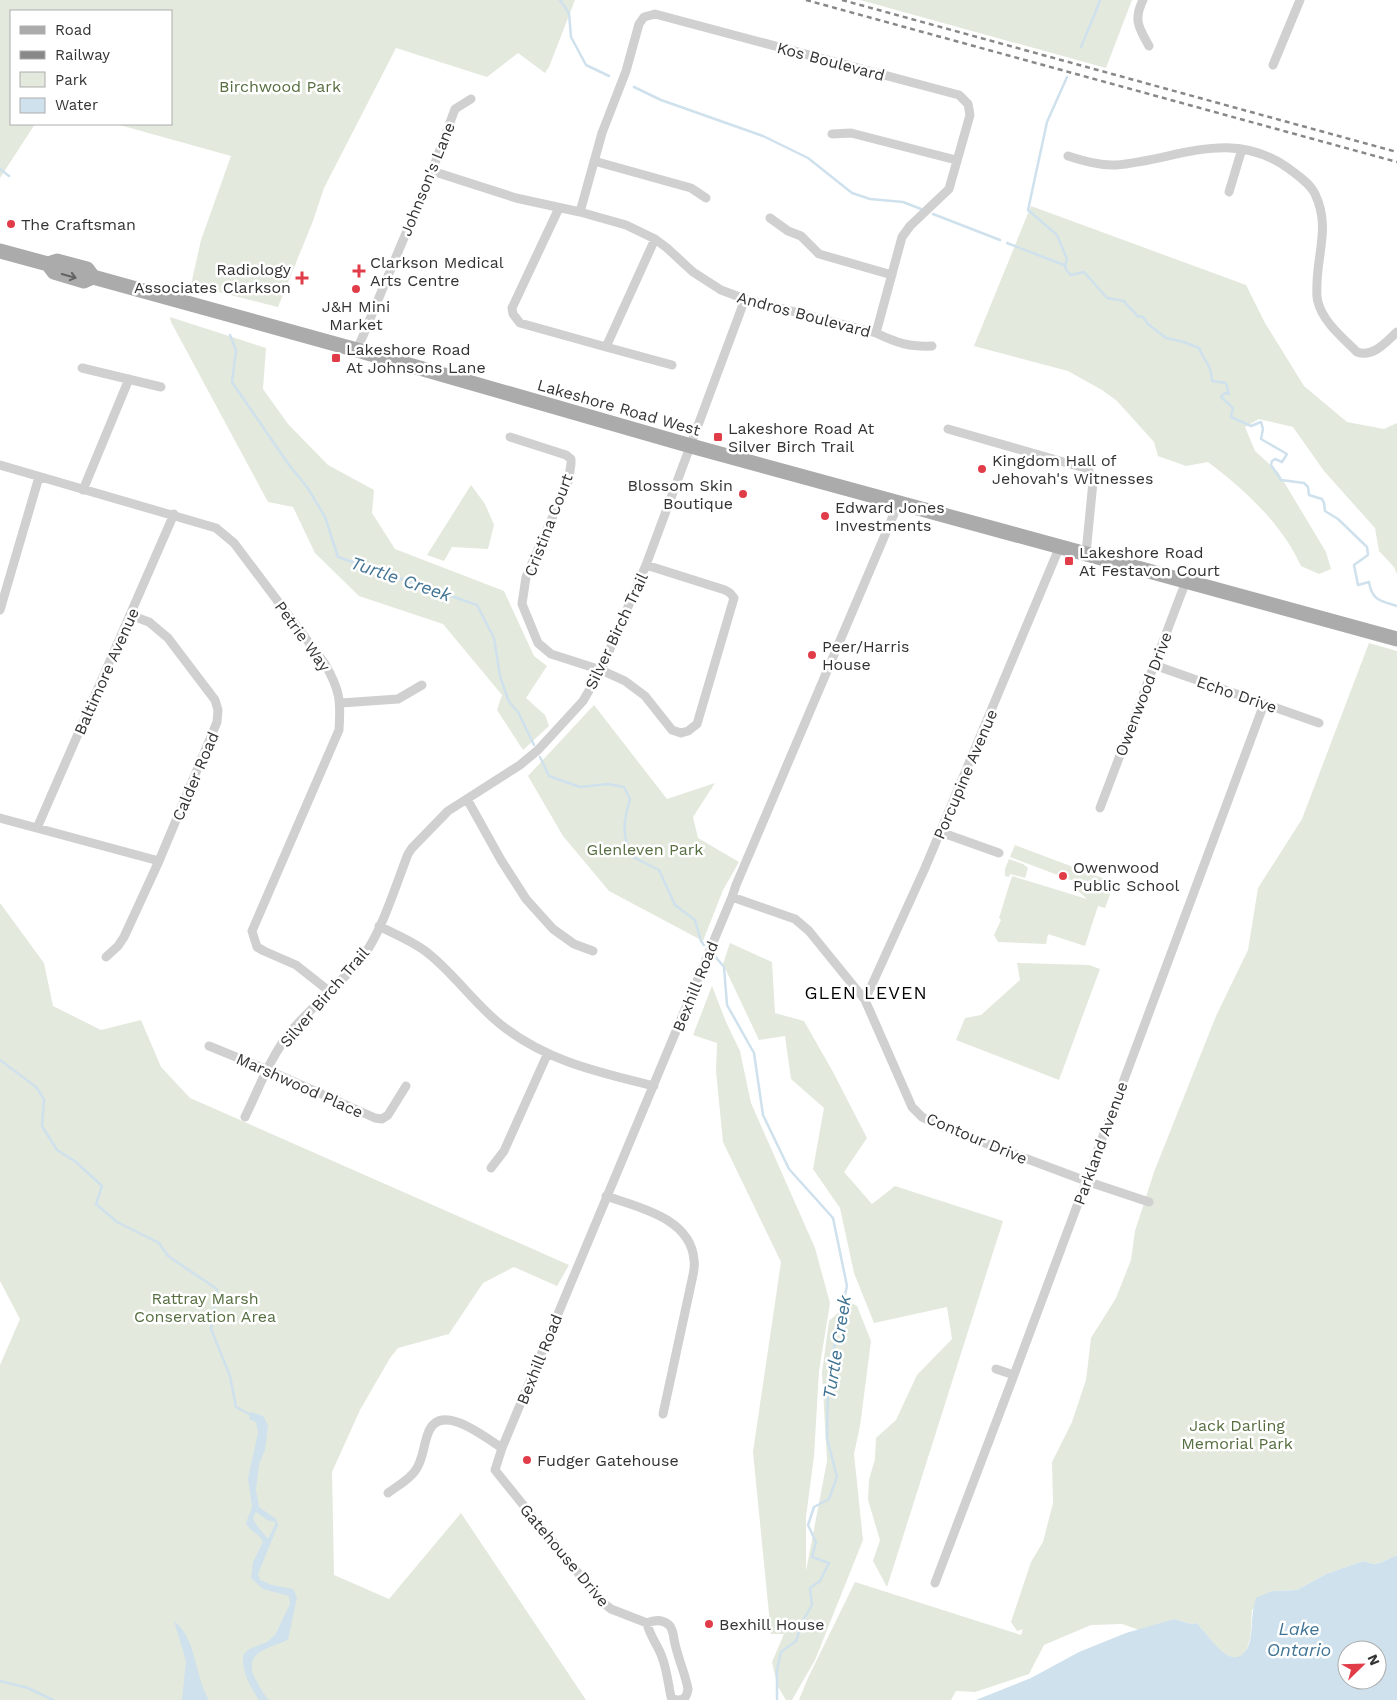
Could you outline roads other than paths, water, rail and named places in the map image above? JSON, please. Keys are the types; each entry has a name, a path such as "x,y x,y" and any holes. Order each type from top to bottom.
{"main road":[{"name":"Lakeshore Road West","path":"0,250 48,264 57,260 88,269 93,277 357,350 691,446 1397,639"}],"street":[{"path":"1143,0 1138,15 1138,26 1149,46"},
{"path":"1273,65 1300,0"},
{"name":"Kos Boulevard","path":"580,212 602,133 626,71 639,24 644,17 655,14 959,96 968,104 970,115 949,189 910,226 902,237 876,333"},
{"name":"Johnson's Lane","path":"357,350 432,171 455,109 471,98"},
{"path":"832,134 851,133 956,160"},
{"path":"1068,156 1083,161 1115,165 1212,147 1242,149 1263,154 1281,163 1305,181 1314,191 1320,206 1323,227 1317,275 1318,302 1328,322 1357,352 1364,355 1375,351 1397,332"},
{"path":"1229,192 1242,149"},
{"path":"594,161 691,188 706,198"},
{"name":"Andros Boulevard","path":"432,171 516,198 580,212 626,225 654,239 708,283 745,299 876,333 912,346 932,346"},
{"path":"559,208 512,308 513,314 520,323 672,364"},
{"path":"770,218 788,231 801,236 819,254 892,276"},
{"path":"606,347 654,239"},
{"name":"Silver Birch Trail","path":"245,1117 276,1052 291,1031 345,976 368,949 408,854 448,811 520,765 543,746 583,701 601,670 646,565 745,299"},
{"path":"82,368 161,387"},
{"path":"82,490 129,379"},
{"path":"948,429 1088,469 1093,482 1086,553"},
{"name":"Cristina Court","path":"510,437 566,455 570,459 571,464 568,482 526,576 522,604 538,643 551,654 601,670 625,681 645,696 672,730 681,733 688,731 697,724 734,598 725,590 646,565"},
{"name":"Petrie Way","path":"0,465 82,490 174,514 216,528 234,543 325,664 334,681 340,703 339,730 252,931 257,946 296,965 329,991"},
{"path":"0,610 39,477"},
{"name":"Bexhill Road","path":"495,1470 502,1448 606,1196 899,502"},
{"name":"Baltimore Avenue","path":"37,828 174,514"},
{"name":"Porcupine Avenue","path":"865,1000 940,832 1060,546"},
{"name":"Owenwood Drive","path":"1100,808 1186,581"},
{"name":"Calder Road","path":"106,957 118,946 124,936 159,861 215,729 218,710 215,700 168,638 149,622 130,615"},
{"name":"Echo Drive","path":"1154,665 1319,723"},
{"path":"340,703 398,699 422,685"},
{"name":"Parkland Avenue","path":"935,1582 1264,704"},
{"path":"467,799 505,868 526,899 560,934 574,944 593,951"},
{"path":"0,818 159,861"},
{"path":"940,832 999,853"},
{"name":"Contour Drive","path":"732,897 796,919 803,924 865,1000 912,1107 922,1117 942,1127 1086,1181 1149,1202"},
{"path":"379,926 428,953 454,976 467,993 500,1024 547,1055 593,1070 654,1086"},
{"name":"Marshwood Place","path":"209,1046 375,1118 382,1119 388,1115 406,1086"},
{"path":"491,1168 504,1151 547,1055"},
{"path":"606,1196 658,1215 671,1222 682,1232 694,1258 694,1275 663,1414"},
{"path":"996,1369 1014,1375"},
{"path":"388,1493 414,1472 421,1461 429,1431 433,1424 442,1419 451,1419 477,1432 502,1448"},
{"name":"Gatehouse Drive","path":"495,1470 600,1600 611,1609 647,1623 653,1620 662,1621 669,1625 672,1629 677,1654 688,1689 683,1699 678,1700 672,1697 663,1658 658,1645 648,1630 647,1623"}],"water":[{"path":"251,1412 263,1416 268,1425 265,1450 259,1464 256,1490 259,1507 276,1519 278,1525 258,1574 260,1580 272,1585 293,1589 297,1597 288,1640 258,1653 252,1664 252,1671 256,1680 269,1700 259,1700 253,1690 245,1673 243,1655 249,1649 267,1642 275,1635 290,1604 289,1596 263,1589 251,1578 253,1562 263,1542 246,1523 252,1507 248,1478 258,1433 256,1422 249,1419","holes":["256,1512 267,1520 275,1522 268,1539 253,1518"]},
{"name":"Lake Ontario","path":"1397,1555 1397,1700 976,1700 1031,1678 1079,1652 1126,1633 1174,1619 1191,1624 1197,1623 1223,1652 1229,1656 1240,1656 1246,1651 1250,1642 1253,1608 1256,1598 1272,1591 1297,1590 1326,1574 1363,1561 1374,1564"},
{"path":"174,1621 187,1637 200,1680 209,1700 182,1700 186,1661"}],"waterway":[{"path":"560,0 569,13 571,37 586,65 609,76"},
{"path":"1081,47 1100,0"},
{"path":"1067,77 1047,122 1028,210 1057,235 1067,259 1067,272 1071,275 1084,272 1107,298 1124,301 1137,316 1143,317 1148,324 1166,338 1199,348 1209,367 1212,381 1226,383 1229,394 1225,393 1221,397 1233,408 1231,417 1251,426 1261,422 1263,429 1261,439 1287,454 1282,462 1275,459 1271,465 1281,480 1304,483 1308,487 1309,495 1322,499 1325,511 1338,519 1367,547 1368,555 1354,565 1358,585 1369,582 1375,597 1397,606"},
{"path":"634,87 661,100 763,136 808,158 852,193 870,199 903,202 921,209"},
{"path":"0,169 9,176"},
{"path":"933,214 1000,240"},
{"path":"1007,243 1064,265"},
{"name":"Turtle Creek","path":"230,335 236,350 232,382 289,465 307,487 325,517 338,557 477,605 494,638 500,676 509,702 518,712 534,745"},
{"name":"Turtle Creek","path":"540,757 549,776 580,787 608,784 624,787 630,799 624,828 631,856 659,870 675,905 695,920 704,945"},
{"name":"Turtle Creek","path":"714,955 724,967 727,1005 754,1053 763,1115 789,1169 833,1218 847,1286 837,1330 828,1387 827,1438 837,1477 829,1499 814,1507 808,1525 816,1542 812,1557 829,1563 820,1581 810,1588 812,1605 804,1619 796,1641 781,1652 777,1670 777,1700"},
{"path":"0,1060 36,1087 44,1099 42,1126 57,1150 76,1162 102,1186 96,1204 117,1222 159,1243 168,1256 217,1289 211,1329 230,1376 236,1407 251,1415"},
{"path":"0,1681 28,1688 53,1700"}],"railway":[{"path":"806,0 1397,162"},
{"path":"842,0 1397,152"}],"place":[{"name":"The Craftsman","path":"11,224"},
{"name":"Clarkson Medical Arts Centre","path":"359,271"},
{"name":"Radiology Associates Clarkson","path":"302,278"},
{"name":"J&H Mini Market","path":"356,289"},
{"name":"Lakeshore Road At Johnsons Lane","path":"336,358"},
{"name":"Lakeshore Road At Silver Birch Trail","path":"718,437"},
{"name":"Kingdom Hall of Jehovah's Witnesses","path":"982,469"},
{"name":"Blossom Skin Boutique","path":"743,494"},
{"name":"Edward Jones Investments","path":"825,516"},
{"name":"Lakeshore Road At Festavon Court","path":"1069,561"},
{"name":"Peer/Harris House","path":"812,655"},
{"name":"Owenwood Public School","path":"1063,876"},
{"name":"Fudger Gatehouse","path":"527,1460"},
{"name":"Bexhill House","path":"709,1624"}],"district":[{"name":"GLEN LEVEN","path":"866,993"}],"park label":[{"name":"Birchwood Park","path":"280,86"},
{"name":"Glenleven Park","path":"645,849"},
{"name":"Rattray Marsh Conservation Area","path":"205,1307"},
{"name":"Jack Darling Memorial Park","path":"1237,1434"}]}
